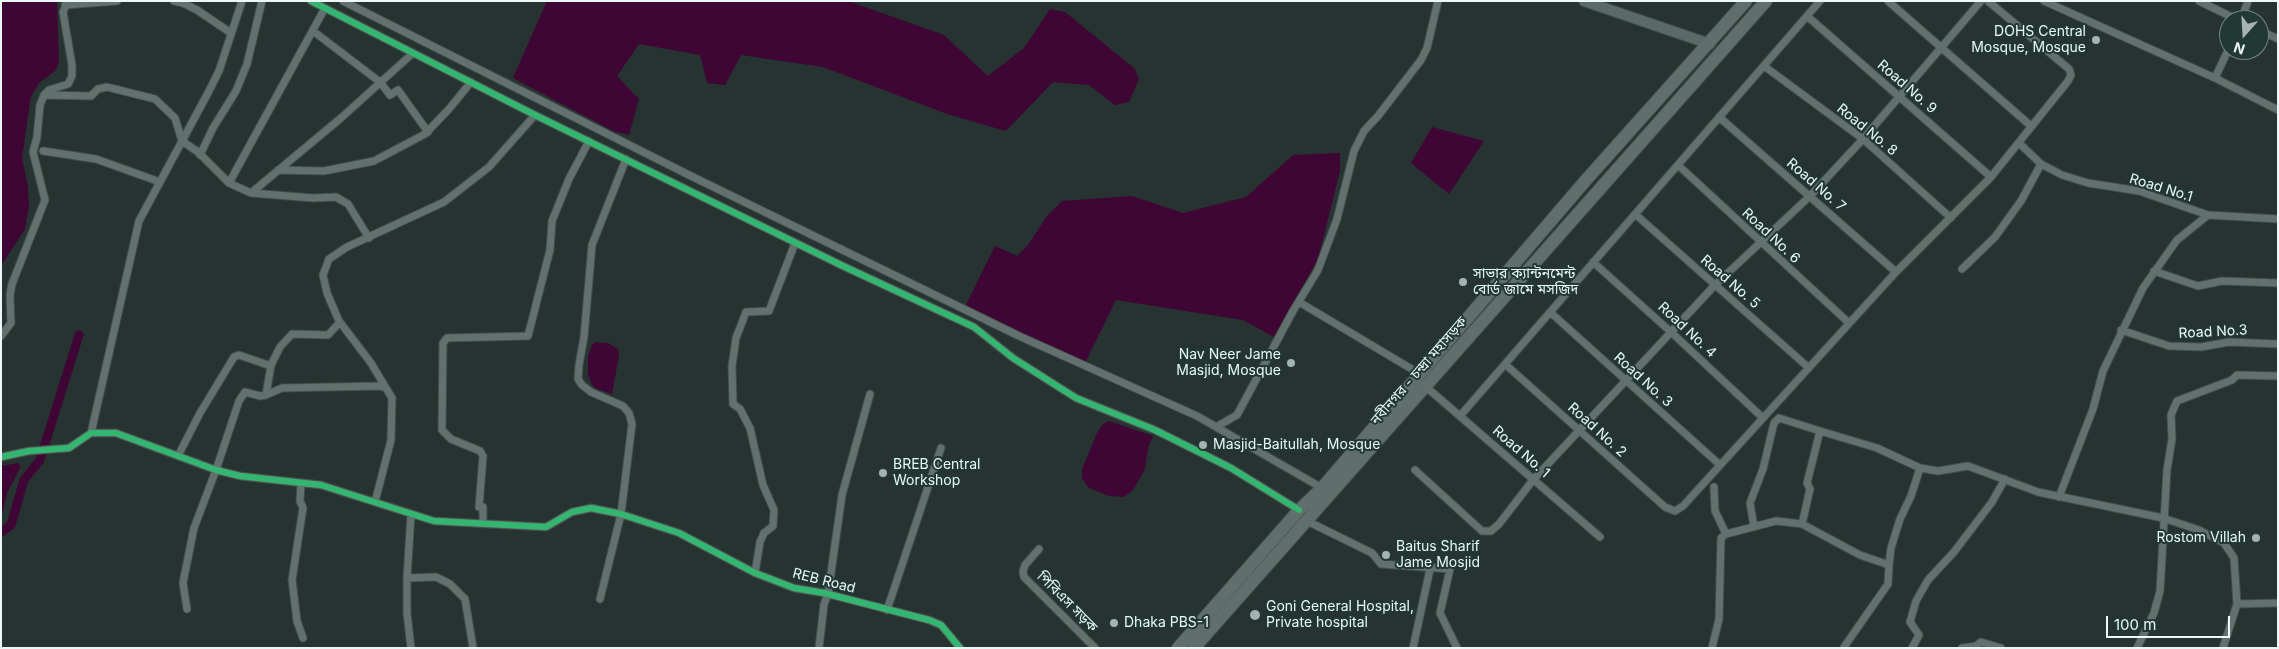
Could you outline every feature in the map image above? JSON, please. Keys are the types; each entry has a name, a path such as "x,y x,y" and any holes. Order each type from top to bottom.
{"highway":[{"name":"নবীনগর - চন্দ্রা মহাসড়ক","path":"1178,648 1299,510 1322,488 1597,168 1710,44 1746,1"},
{"name":"নবীনগর - চন্দ্রা মহাসড়ক","path":"1194,648 1766,1"}],"street":[{"path":"1,336 11,323 10,295 12,284 45,200 33,152 37,136 40,106 44,95 49,90 68,84 72,76 64,12 67,3 117,1"},
{"path":"174,1 197,10 231,33"},
{"path":"1,457 29,451 69,448 91,433 139,221 213,84 242,1"},
{"path":"200,155 213,128 236,91 247,64 262,1"},
{"path":"311,1 626,160 795,243 974,327 1013,358 1076,398 1155,430 1231,468 1299,510"},
{"path":"343,1 691,176 1019,336 1197,416 1322,488"},
{"path":"1216,427 1237,415 1318,270 1337,219 1354,151 1364,131 1421,60 1427,48 1438,1"},
{"path":"1584,1 1710,44"},
{"path":"1460,416 1820,1"},
{"path":"1888,1 2031,126"},
{"path":"1415,470 1482,531 1491,531 1499,524 1533,480 1715,285 1810,196 1899,97 1981,1"},
{"path":"1720,465 1848,323 1991,177 2068,81 2071,75 2070,69 1988,1"},
{"path":"2044,1 2215,78 2278,110"},
{"path":"2199,1 2219,10"},
{"path":"229,183 325,8"},
{"name":"Road No. 9","path":"1807,16 1991,177"},
{"path":"313,30 380,82 390,95 398,90 428,132"},
{"path":"251,193 413,53"},
{"path":"2215,78 2223,60"},
{"name":"Road No. 8","path":"1764,66 1862,139 1951,218"},
{"path":"278,170 324,171 374,160 428,132 471,82"},
{"path":"44,95 91,96 98,89 107,87 155,98 175,118 182,141 200,155 229,183 251,193 313,198 336,197 348,204 369,238"},
{"path":"374,502 391,440 392,398 371,363 340,322 327,293 323,275 330,259 347,248 444,202 489,166 535,115"},
{"name":"Road No. 7","path":"1719,117 1896,272"},
{"path":"483,524 482,506 479,507 483,456 480,451 451,439 442,430 443,343 448,338 528,336 550,250 552,222 569,179 589,141"},
{"name":"Road No.1","path":"2019,143 2041,164 2062,176 2088,183 2139,192 2208,215 2278,219"},
{"path":"43,151 96,159 160,182"},
{"path":"600,599 621,514 632,424 629,413 623,406 591,392 578,379 584,337 592,245 626,160"},
{"path":"1962,269 1995,237 2020,201 2041,164"},
{"name":"Road No. 6","path":"1678,165 1848,323"},
{"name":"Road No. 5","path":"1635,214 1809,368"},
{"path":"2059,497 2092,410 2103,371 2121,330 2143,288 2177,240 2208,215"},
{"path":"755,573 760,542 764,532 773,526 774,510 763,485 750,428 740,409 733,404 732,366 736,338 746,312 769,311 795,243"},
{"name":"Road No. 4","path":"1593,262 1672,332 1763,418"},
{"path":"2154,271 2198,286 2222,281 2278,283"},
{"path":"1299,302 1420,374"},
{"name":"Road No. 3","path":"1550,312 1720,465"},
{"path":"266,395 271,366 280,347 292,334 328,335 340,322"},
{"name":"Road No.3","path":"2121,330 2169,346 2201,347 2229,342 2278,344"},
{"path":"178,456 200,413 234,357 239,355 271,366"},
{"name":"Road No. 2","path":"1505,364 1665,507 1675,511 1683,506 1720,465"},
{"path":"2137,648 2154,613 2160,591 2163,518 2172,439 2171,415 2177,401 2232,380 2237,374 2278,376"},
{"path":"187,609 183,583 194,528 239,402 245,392 260,396 282,388 380,386 386,388"},
{"name":"Road No. 1","path":"1425,386 1600,537"},
{"path":"820,648 824,604 828,594 842,495 870,394"},
{"path":"1754,527 1750,503 1763,469 1774,423 1779,418 1877,448 1920,468 1938,471 1968,466 2038,492 2163,518 2199,530 2224,543 2234,558 2238,604 2223,648"},
{"path":"1802,524 1810,489 1808,482 1820,431"},
{"name":"REB Road","path":"91,433 116,433 216,470 240,476 321,485 434,521 546,527 572,512 591,508 621,514 679,533 755,573 794,588 828,594 941,625 960,648"},
{"path":"887,610 941,448"},
{"path":"1844,647 1888,584 1891,548 1920,468"},
{"path":"1912,648 1919,635 1910,622 1916,600 1928,580 1954,552 1992,502 2005,479"},
{"path":"301,483 300,501 302,508 292,580 297,621 303,638"},
{"path":"1714,487 1716,511 1726,534"},
{"path":"411,514 407,578 407,614 411,648"},
{"path":"1307,521 1372,553 1381,564 1450,569 1440,613 1457,648"},
{"path":"1712,648 1719,619 1721,538 1726,534 1776,521 1802,524 1860,555 1889,564"},
{"name":"পিবিএস সড়ক","path":"1039,549 1025,564 1024,577 1095,648"},
{"path":"1413,648 1430,569"},
{"path":"407,578 436,578 450,584 465,599 473,648"},
{"path":"2238,604 2278,603"},
{"path":"1962,648 1976,646 1981,642 2001,648"}],"shaded area":[{"path":"1,1 57,1 59,62 55,71 40,82 31,96 22,158 28,187 29,206 25,229 1,266"},
{"path":"547,1 848,1 944,35 988,76 1024,48 1050,9 1065,12 1134,68 1139,79 1129,102 1115,105 1089,85 1053,82 1006,131 947,114 823,67 741,55 725,85 707,83 700,55 639,44 617,76 639,99 629,135 613,131 513,78"},
{"path":"1432,127 1484,141 1449,194 1411,163"},
{"path":"1340,153 1340,171 1318,259 1274,337 1243,320 1116,300 1082,369 963,311 995,246 1017,256 1028,245 1047,216 1062,201 1132,196 1183,213 1246,197 1293,155"},
{"path":"595,342 608,343 618,349 619,355 612,394 595,388 591,383 588,373 588,357"},
{"path":"1109,421 1153,436 1148,448 1145,469 1133,490 1124,497 1109,496 1094,490 1088,487 1082,478 1082,469 1097,433 1103,424"},
{"path":"19,463 20,468 7,493 1,519 1,466"}],"waterway":[{"path":"1,532 11,525 24,480 40,460 79,335"}],"cycle path":[{"path":"311,1 535,115 845,267 974,327 1013,358 1076,398 1155,430 1231,468 1299,510"},
{"path":"1,457 29,451 69,448 91,433 116,433 216,470 240,476 321,485 434,521 546,527 572,512 591,508 621,514 679,533 755,573 794,588 824,593 929,620 941,625 960,648"}],"place":[{"name":"DOHS Central Mosque, Mosque","path":"2096,40"},
{"name":"সাভার ক্যান্টনমেন্ট বোর্ড জামে মসজিদ","path":"1463,282"},
{"name":"Nav Neer Jame Masjid, Mosque","path":"1291,363"},
{"name":"Masjid-Baitullah, Mosque","path":"1203,445"},
{"name":"BREB Central Workshop","path":"883,473"},
{"name":"Rostom Villah","path":"2256,538"},
{"name":"Baitus Sharif Jame Mosjid","path":"1386,555"},
{"name":"Goni General Hospital, Private hospital","path":"1255,615"},
{"name":"Dhaka PBS-1","path":"1114,623"}]}
